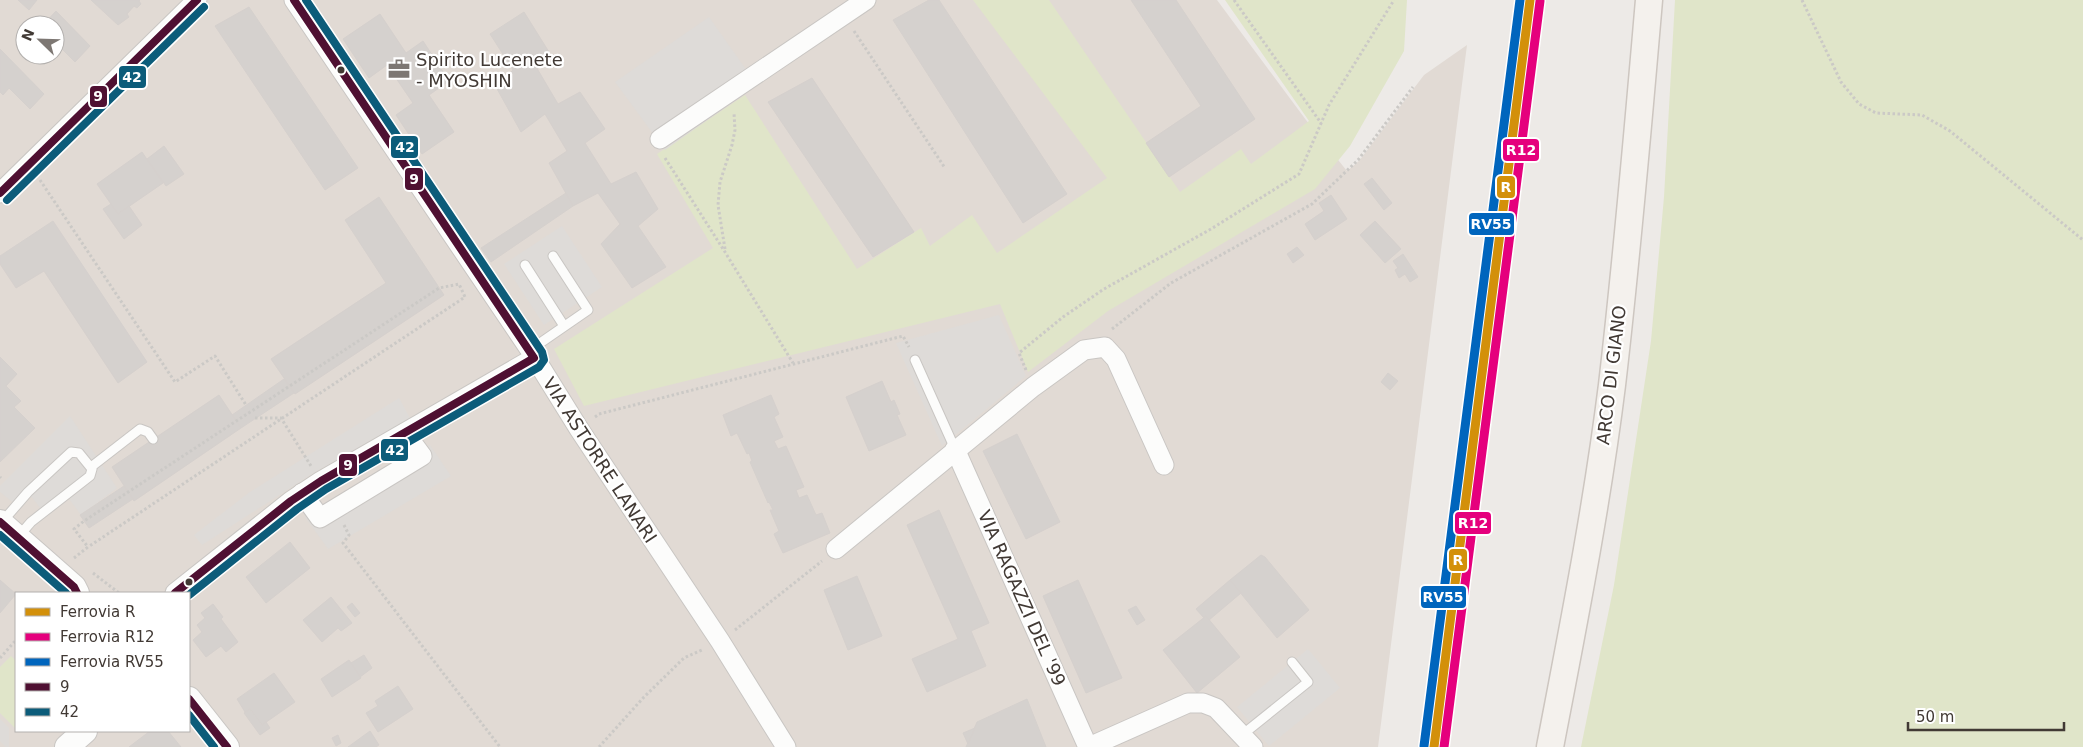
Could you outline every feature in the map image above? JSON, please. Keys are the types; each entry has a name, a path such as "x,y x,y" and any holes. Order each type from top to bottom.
{"main road":[{"name":"ARCO DI GIANO","path":"1550,747 1577,610 1611,387 1633,197 1649,0"}],"street":[{"path":"0,193 197,0"},
{"name":"VIA ASTORRE LANARI","path":"294,0 532,354 579,429 720,641 786,747"},
{"path":"660,139 866,0"},
{"path":"836,549 955,449 1033,387 1084,350 1105,347 1116,359 1164,465"},
{"path":"176,592 302,494 532,354"},
{"path":"302,494 320,518 335,509 422,456 405,432"},
{"name":"VIA RAGAZZI DEL '99","path":"955,449 1088,747 1188,703 1203,702 1216,708 1248,741"},
{"path":"6,528 74,587 76,592"},
{"path":"190,700 227,747"}],"lane":[{"path":"532,354 564,326 588,310 553,256"},
{"path":"525,264 564,326"},
{"name":"VIA RAGAZZI DEL '99","path":"916,360 955,449"},
{"path":"91,467 140,429 148,432 153,439"},
{"path":"70,452 79,453 92,469 90,476 31,522 6,528 28,492 70,452"},
{"path":"1248,741 1308,682 1292,662"}],"path":[{"path":"1234,0 1322,123"},
{"path":"1033,387 1019,353 1063,317 1104,289 1211,229 1299,174 1329,105 1394,0"},
{"path":"1802,0 1842,82 1859,104 1876,113 1922,115 1950,131 2083,240"},
{"path":"844,15 945,168"},
{"path":"1084,350 1171,283 1312,204 1358,160 1412,87"},
{"path":"725,252 718,205 720,182 735,130 730,90"},
{"path":"660,139 654,142 725,252 793,363"},
{"path":"27,167 44,184 175,382 215,356 246,405"},
{"path":"74,558 281,418 465,297 459,284 439,288 84,521 74,529 88,547"},
{"path":"579,429 599,414 903,336 916,360"},
{"path":"255,418 281,418"},
{"path":"281,418 315,472"},
{"path":"335,509 349,535 343,543 500,747"},
{"path":"599,747 644,697 684,658 720,641 836,549"},
{"path":"91,571 117,592"},
{"path":"0,658 15,641"}],"shaded area":[{"path":"0,0 1217,0 1306,120 1347,171 1359,161 1424,75 1467,45 1378,747 0,747"},
{"path":"709,17 757,85 665,150 615,82"},
{"path":"562,226 602,287 544,325 504,264"},
{"path":"999,315 1026,376 942,446 896,343"},
{"path":"399,398 410,418 315,472 202,545 194,535 250,492"},
{"path":"70,416 117,488 81,515 66,495 43,512 28,492 16,505 0,492 0,486"},
{"path":"430,445 451,476 328,549 305,517"},
{"path":"1308,649 1340,688 1269,746 1237,707"},
{"path":"0,719 9,728 9,747 6,747 0,741"}],"green space":[{"path":"973,0 1049,0 1180,192 1241,149 1251,164 1309,121 1225,0 1407,0 1404,51 1350,146 1315,189 1108,311 1028,372 1000,304 584,406 554,349 713,248 657,154 745,95 857,269 921,228 930,246 972,215 997,253 1107,178"},
{"path":"1675,0 2083,0 2083,747 1581,747 1614,585 1651,341 1664,197"},
{"path":"11,656 15,660 15,728 0,713 0,667"}],"building":[{"path":"18,0 37,0 29,10"},
{"path":"91,0 140,0 141,4 137,8 134,6 127,14 129,17 118,25"},
{"path":"929,0 939,0 1067,194 1023,223 893,20"},
{"path":"1131,0 1176,0 1255,119 1169,177 1146,143 1201,106"},
{"path":"249,7 358,168 325,190 215,26"},
{"path":"524,12 549,52 535,65 558,104 580,92 605,129 585,143 611,184 636,172 658,209 638,226 666,267 632,288 601,244 620,224 598,193 573,206 549,163 567,151 545,114 521,132 496,87 513,70 490,34"},
{"path":"380,14 406,53 423,41 449,81 429,95 454,132 422,154 396,115 413,103 387,65 369,78 343,39"},
{"path":"65,20 90,46 75,62 65,52"},
{"path":"0,49 44,94 30,109 9,88 3,95 0,92"},
{"path":"812,78 914,232 873,257 768,102"},
{"path":"164,146 184,174 166,186 147,159"},
{"path":"142,152 163,183 118,214 97,184"},
{"path":"1372,178 1392,203 1384,210 1364,184"},
{"path":"566,193 573,206 491,262 481,248"},
{"path":"1331,195 1347,219 1315,240 1305,224 1324,211 1319,203"},
{"path":"379,197 444,295 295,394 271,359 386,283 345,220"},
{"path":"111,204 118,214 129,206 142,225 124,239 103,209"},
{"path":"53,221 147,362 118,383 44,271 16,288 0,264 0,256"},
{"path":"1375,221 1401,249 1385,263 1360,235"},
{"path":"1297,247 1304,255 1293,263 1287,254"},
{"path":"1403,254 1418,277 1410,282 1405,274 1399,278 1395,270 1398,268 1393,261"},
{"path":"0,357 17,374 6,386 21,401 14,407 35,428 0,462"},
{"path":"1388,373 1398,381 1390,390 1381,382"},
{"path":"284,379 294,393 241,428 232,415"},
{"path":"882,381 891,402 894,400 900,414 897,415 906,435 869,451 846,397"},
{"path":"219,395 241,428 134,501 112,467"},
{"path":"771,395 779,414 774,417 783,437 774,441 778,449 786,446 804,487 796,490 799,498 807,495 816,515 822,513 830,533 783,553 774,534 779,531 770,510 773,510 750,462 752,461 749,453 747,454 737,433 731,436 723,415"},
{"path":"1017,434 1060,522 1026,539 983,451"},
{"path":"124,486 133,499 89,528 80,515"},
{"path":"939,510 989,623 971,631 986,666 927,692 912,659 958,639 907,525"},
{"path":"290,542 310,568 266,603 246,577"},
{"path":"1261,555 1265,557 1309,610 1277,638 1230,580"},
{"path":"857,576 882,636 848,650 824,590"},
{"path":"0,580 15,595 0,613"},
{"path":"1078,580 1122,678 1086,693 1043,596"},
{"path":"1230,580 1241,593 1209,620 1206,616 1204,618 1196,609"},
{"path":"331,597 352,623 341,631 338,628 322,642 303,620"},
{"path":"352,603 360,613 355,617 347,607"},
{"path":"213,604 223,617 221,619 238,642 226,652 221,646 206,657 193,640 202,632 197,625 205,618 201,613"},
{"path":"1136,606 1145,620 1137,625 1128,610"},
{"path":"1206,616 1240,657 1197,693 1163,650"},
{"path":"364,655 372,668 360,677 351,663"},
{"path":"349,660 361,678 332,697 321,679"},
{"path":"274,673 295,702 262,725 250,709 245,712 237,699"},
{"path":"398,686 413,709 378,732 366,713 378,706 375,701"},
{"path":"1027,699 1046,747 966,747 977,722"},
{"path":"250,709 262,725 266,722 270,728 260,735 244,713"},
{"path":"975,728 968,744 963,733"},
{"path":"370,731 379,745 376,747 348,747"},
{"path":"149,732 169,732 181,747 129,747"},
{"path":"338,735 341,743 336,746 332,738"}],"rail line":[{"name":"RV55","path":"1424,746 1520,0"},
{"name":"R","path":"1434,747 1530,0"},
{"name":"R12","path":"1444,747 1540,1"}],"transit line":[{"name":"9","path":"0,193 197,0"},
{"name":"9","path":"176,592 291,501 321,481 534,358 294,0"},
{"name":"42","path":"190,594 297,509 326,489 539,367 544,360 542,352 306,0"},
{"name":"42","path":"7,200 204,7"},
{"name":"9","path":"0,522 74,587 76,592"},
{"name":"42","path":"0,535 65,592"},
{"name":"9","path":"190,700 227,747"},
{"name":"42","path":"190,716 214,747"}],"place":[{"name":"Spirito Lucenete - MYOSHIN","path":"399,69"}]}
